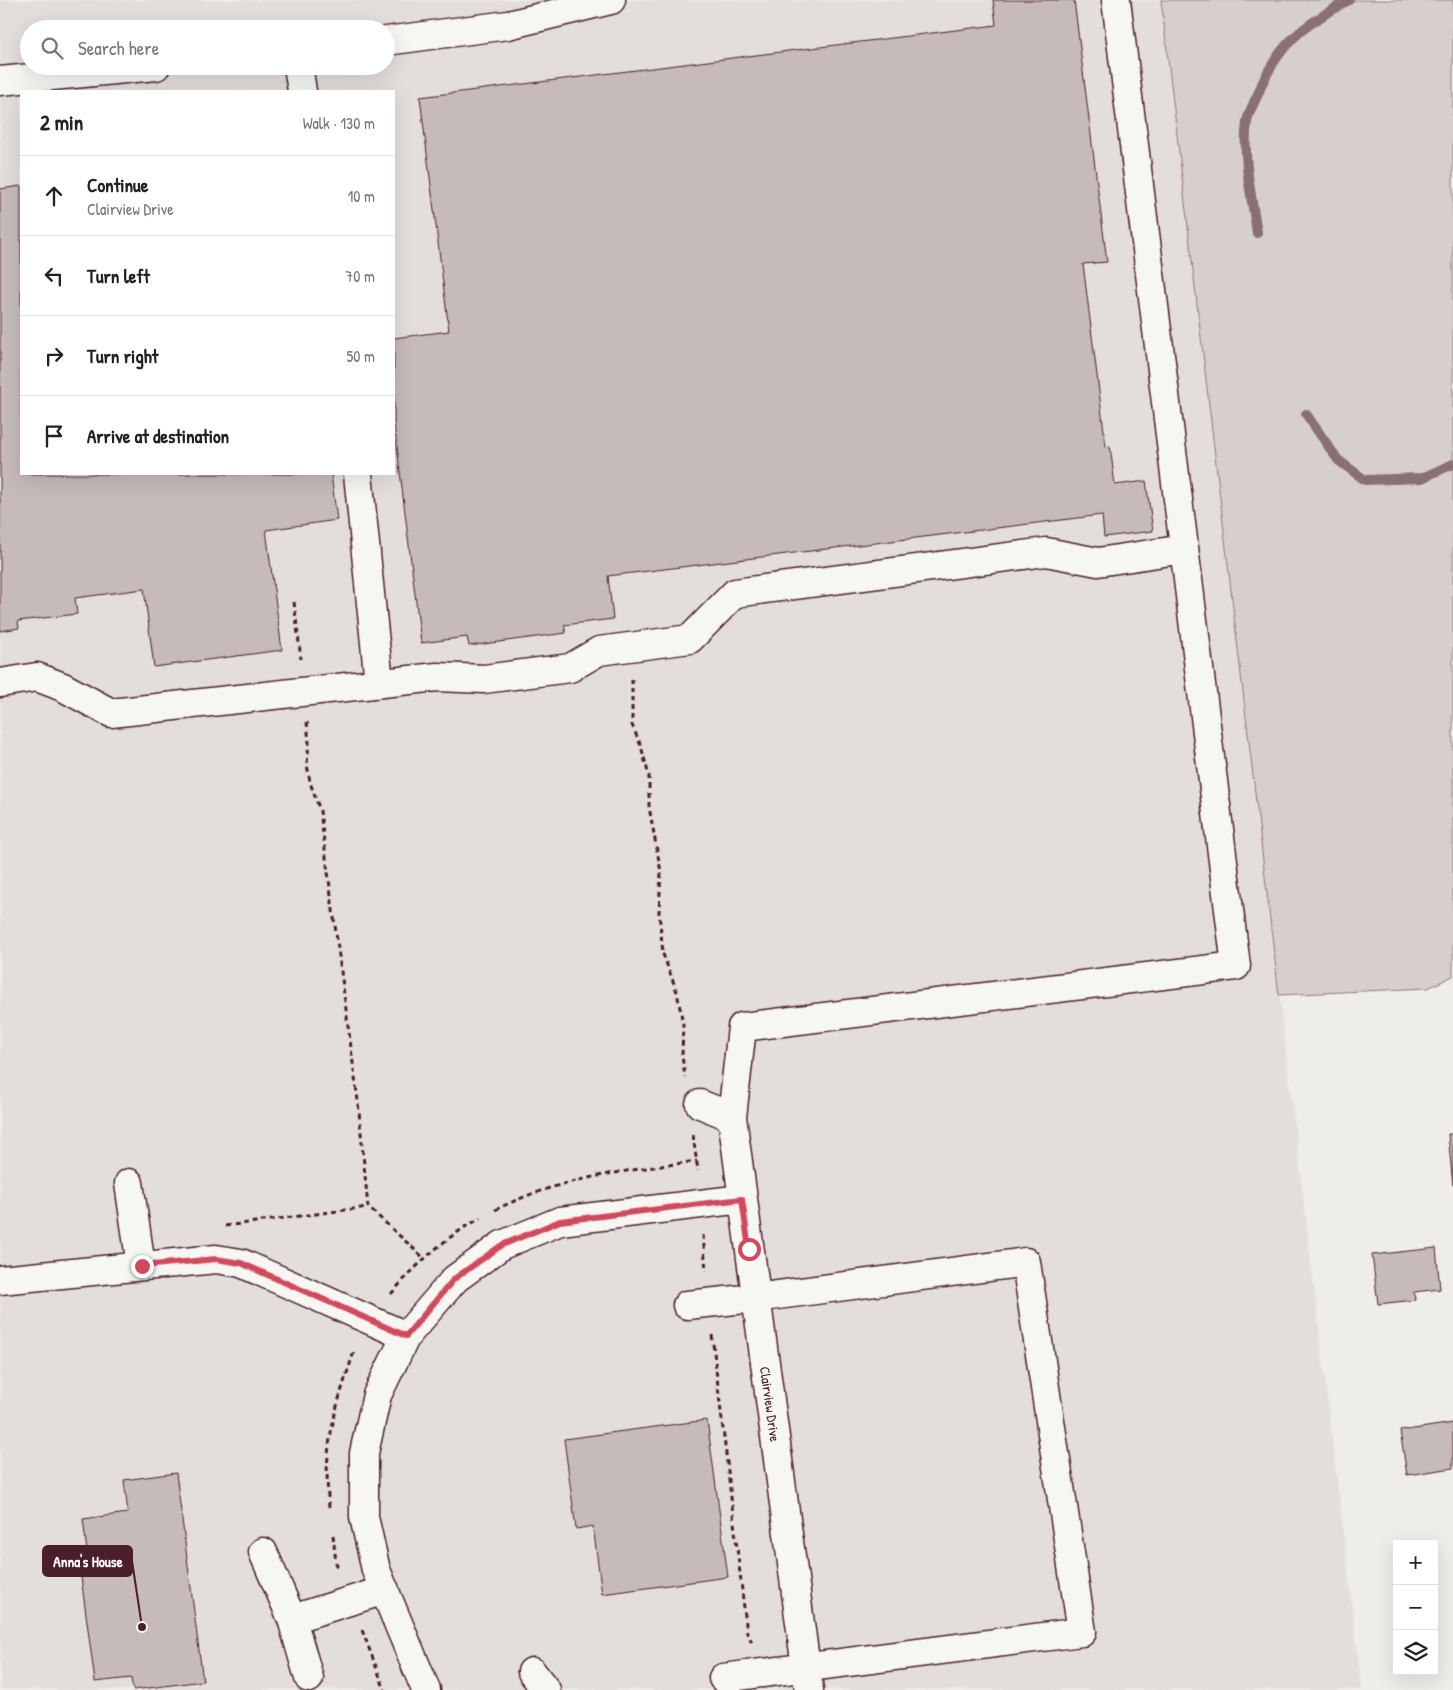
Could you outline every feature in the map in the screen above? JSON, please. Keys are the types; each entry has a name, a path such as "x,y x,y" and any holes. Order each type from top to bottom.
{"street":[{"path":"395,40 508,25 611,0"},
{"path":"0,682 37,678 63,687 111,713 437,677 484,679 570,668 599,651 690,639 735,593 1046,552 1098,562 1184,549 1116,0"},
{"path":"0,81 62,75"},
{"path":"299,75 302,90"},
{"path":"358,475 379,683"},
{"name":"Clairview Drive","path":"808,1678 755,1298 732,1117 742,1027 1236,966 1184,549"},
{"path":"693,1095 732,1117"},
{"path":"129,1183 142,1266"},
{"path":"426,1690 376,1570 364,1517 364,1453 377,1395 406,1336 454,1279 502,1245 560,1221 742,1199"},
{"path":"0,1280 216,1259 241,1263 406,1336"},
{"path":"698,1304 1026,1262 1082,1632 808,1678 754,1673 723,1678"},
{"path":"263,1552 292,1618 309,1678"},
{"path":"292,1618 385,1590"}],"path":[{"path":"294,602 305,691 309,743 307,764 310,782 320,811 358,1101 368,1207 425,1259"},
{"path":"632,647 632,725 641,746 649,776 648,807 661,872 660,912 663,954 677,992 683,1024 682,1056 693,1095"},
{"path":"693,1133 700,1204 698,1304 747,1633 754,1646 754,1673"},
{"path":"494,1211 517,1199 556,1185 625,1171 697,1162"},
{"path":"330,1516 327,1462 331,1425 358,1341 387,1299 406,1277 452,1235 486,1215"},
{"path":"332,1526 336,1563 352,1600 385,1690"}],"shaded area":[{"path":"0,0 1161,0 1362,1690 0,1690"},
{"path":"1161,0 1453,0 1453,976 1428,988 1279,995"}],"building":[{"path":"993,0 1074,0 1107,262 1083,264 1106,447 1110,446 1115,485 1146,481 1153,531 1104,537 1102,515 608,576 613,619 564,625 566,633 469,646 467,637 421,643 395,431 395,338 449,331 420,97 996,25"},
{"path":"20,186 20,475 331,475 337,520 266,530 282,650 154,667 144,589 75,598 77,614 18,621 19,628 0,631 0,189"},
{"path":"1448,1134 1453,1134 1453,1185 1452,1176"},
{"path":"1436,1248 1440,1289 1414,1292 1415,1300 1378,1304 1372,1255"},
{"path":"707,1420 728,1577 602,1594 593,1526 576,1529 564,1439"},
{"path":"1453,1423 1453,1468 1407,1475 1400,1431"},
{"path":"176,1473 203,1681 133,1690 131,1678 95,1682 81,1577 90,1576 83,1519 128,1513 124,1480"}],"waterway":[{"path":"1257,233 1248,178 1246,149 1247,122 1250,112 1266,77 1283,49 1318,18 1349,0"},
{"path":"1306,414 1338,460 1365,480 1422,478 1453,464"}],"place":[{"name":"Anna's House","path":"142,1627"}],"route":[{"path":"142,1266 216,1259 241,1263 406,1336 454,1279 502,1245 560,1221 742,1199 749,1249"}]}
